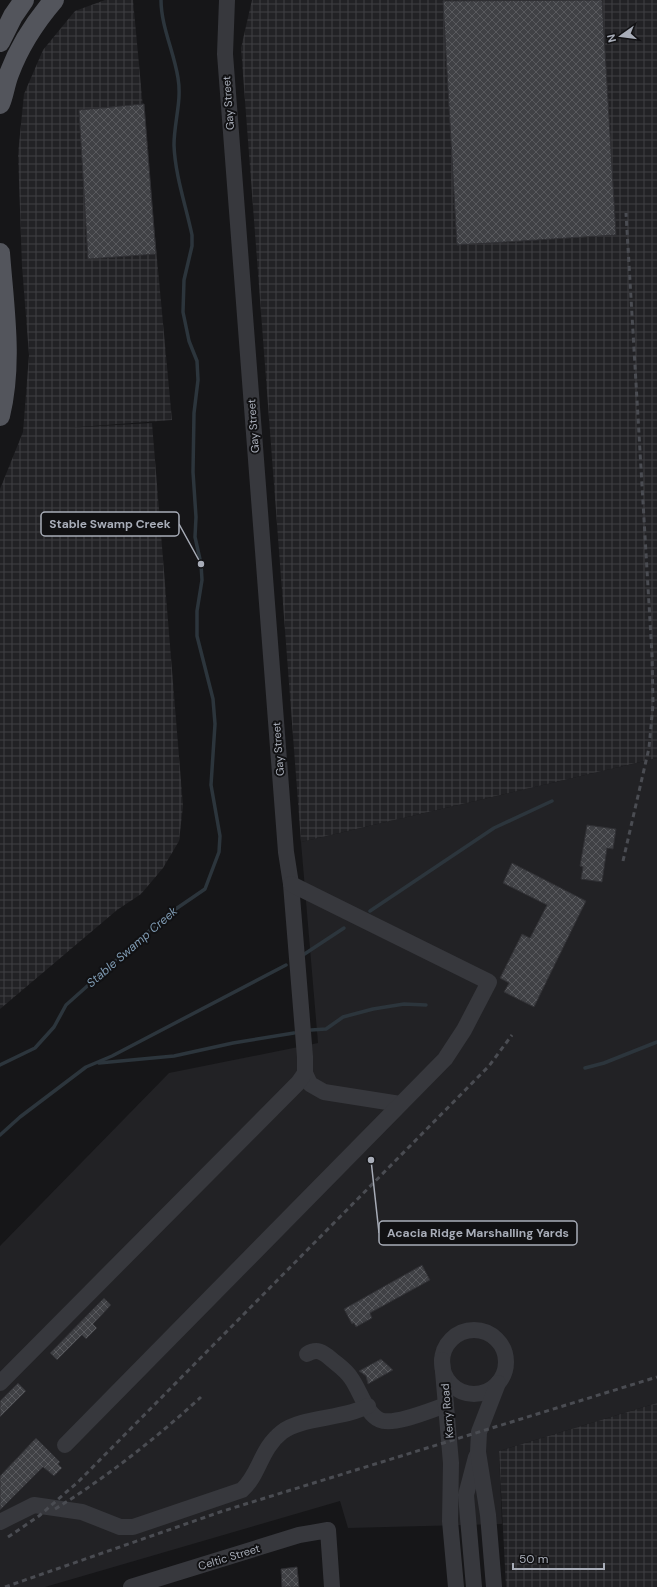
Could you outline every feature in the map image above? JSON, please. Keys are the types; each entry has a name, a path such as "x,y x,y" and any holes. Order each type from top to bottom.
{"main road":[{"path":"0,42 13,16 25,0"},
{"path":"0,104 15,60 49,7"},
{"path":"0,253 7,352 6,386 0,416"}],"street":[{"path":"25,0 49,7"},
{"name":"Gay Street","path":"227,0 224,54 286,852 291,884 305,1073"},
{"path":"65,1446 444,1059 464,1030 489,982 291,884"},
{"path":"305,1073 310,1084 324,1092 400,1104"},
{"path":"0,1383 298,1083 305,1073"},
{"path":"494,1587 488,1515 478,1452 479,1432 498,1383 504,1373 506,1362 504,1348 498,1339 485,1331 466,1330 449,1341 442,1360 444,1371 449,1381 462,1392 475,1394 486,1392 498,1383"},
{"path":"307,1354 314,1351 321,1351 345,1370 375,1417 380,1420 391,1422 446,1405"},
{"name":"Kerry Road","path":"442,1360 452,1462"},
{"path":"0,1522 34,1505 82,1512 120,1527 133,1527 242,1490 249,1483 266,1448 282,1432 294,1425 353,1413 368,1406"},
{"path":"463,1587 458,1520 478,1452"},
{"path":"452,1462 477,1519 483,1587"},
{"path":"452,1462 450,1521 456,1587"},
{"path":"466,1496 474,1587"},
{"name":"Celtic Street","path":"131,1587 299,1535 328,1530 332,1587"}],"shaded area":[{"path":"105,0 133,0 172,420 66,428 152,423 183,806 179,841 163,868 141,894 117,910 0,1009 0,489 23,432 29,355 22,266 18,154 24,94 43,50 75,11"},
{"path":"252,0 657,0 657,758 301,842 241,48"},
{"path":"657,758 657,1403 499,1451 502,1524 348,1528 340,1501 45,1587 0,1587 0,1246 169,1073 318,1043 301,842"},
{"path":"657,1403 657,1587 506,1587 499,1451"}],"building":[{"path":"602,0 616,235 457,245 443,1"},
{"path":"144,104 156,254 88,259 79,110"},
{"path":"587,825 616,829 613,849 607,848 602,882 581,879 583,867 580,866"},
{"path":"512,863 586,901 534,1007 504,992 509,983 500,978 522,934 530,938 547,905 503,883"},
{"path":"422,1265 430,1280 370,1313 372,1318 356,1327 354,1323 352,1324 344,1309"},
{"path":"104,1298 111,1305 93,1324 97,1328 86,1339 82,1335 57,1360 50,1353"},
{"path":"381,1359 393,1370 368,1384 366,1376 359,1371"},
{"path":"18,1383 26,1391 0,1417 0,1401"},
{"path":"36,1438 60,1462 58,1464 62,1468 54,1476 43,1467 0,1510 0,1476"},
{"path":"297,1567 299,1587 282,1587 281,1569"}],"waterway":[{"name":"Stable Swamp Creek","path":"0,1065 35,1048 54,1027 66,1005 167,915 205,889 219,852 220,836 211,785 215,724 213,699 197,636 197,611 202,580 201,564 195,537 196,517 193,472 194,413 198,380 197,361 189,341 183,312 184,280 192,246 192,235 179,179 174,145 179,95 178,78 163,20 161,0"},
{"path":"370,911 494,828 552,801"},
{"path":"303,955 344,928"},
{"path":"0,1135 20,1117 86,1067 112,1056 286,965"},
{"path":"311,1030 326,1029 343,1017 373,1009 404,1004 426,1005"},
{"path":"99,1063 174,1056 233,1043 294,1033"},
{"path":"585,1068 604,1063 657,1042"}],"railway":[{"path":"623,861 649,748 653,704 652,655 626,213"},
{"path":"8,1537 39,1516 79,1481 489,1066 512,1035"},
{"path":"5,1587 223,1511 657,1377"},
{"path":"55,1509 130,1457 201,1397"}],"place":[{"name":"Stable Swamp Creek","path":"201,564"},
{"name":"Acacia Ridge Marshalling Yards","path":"371,1160"}]}
